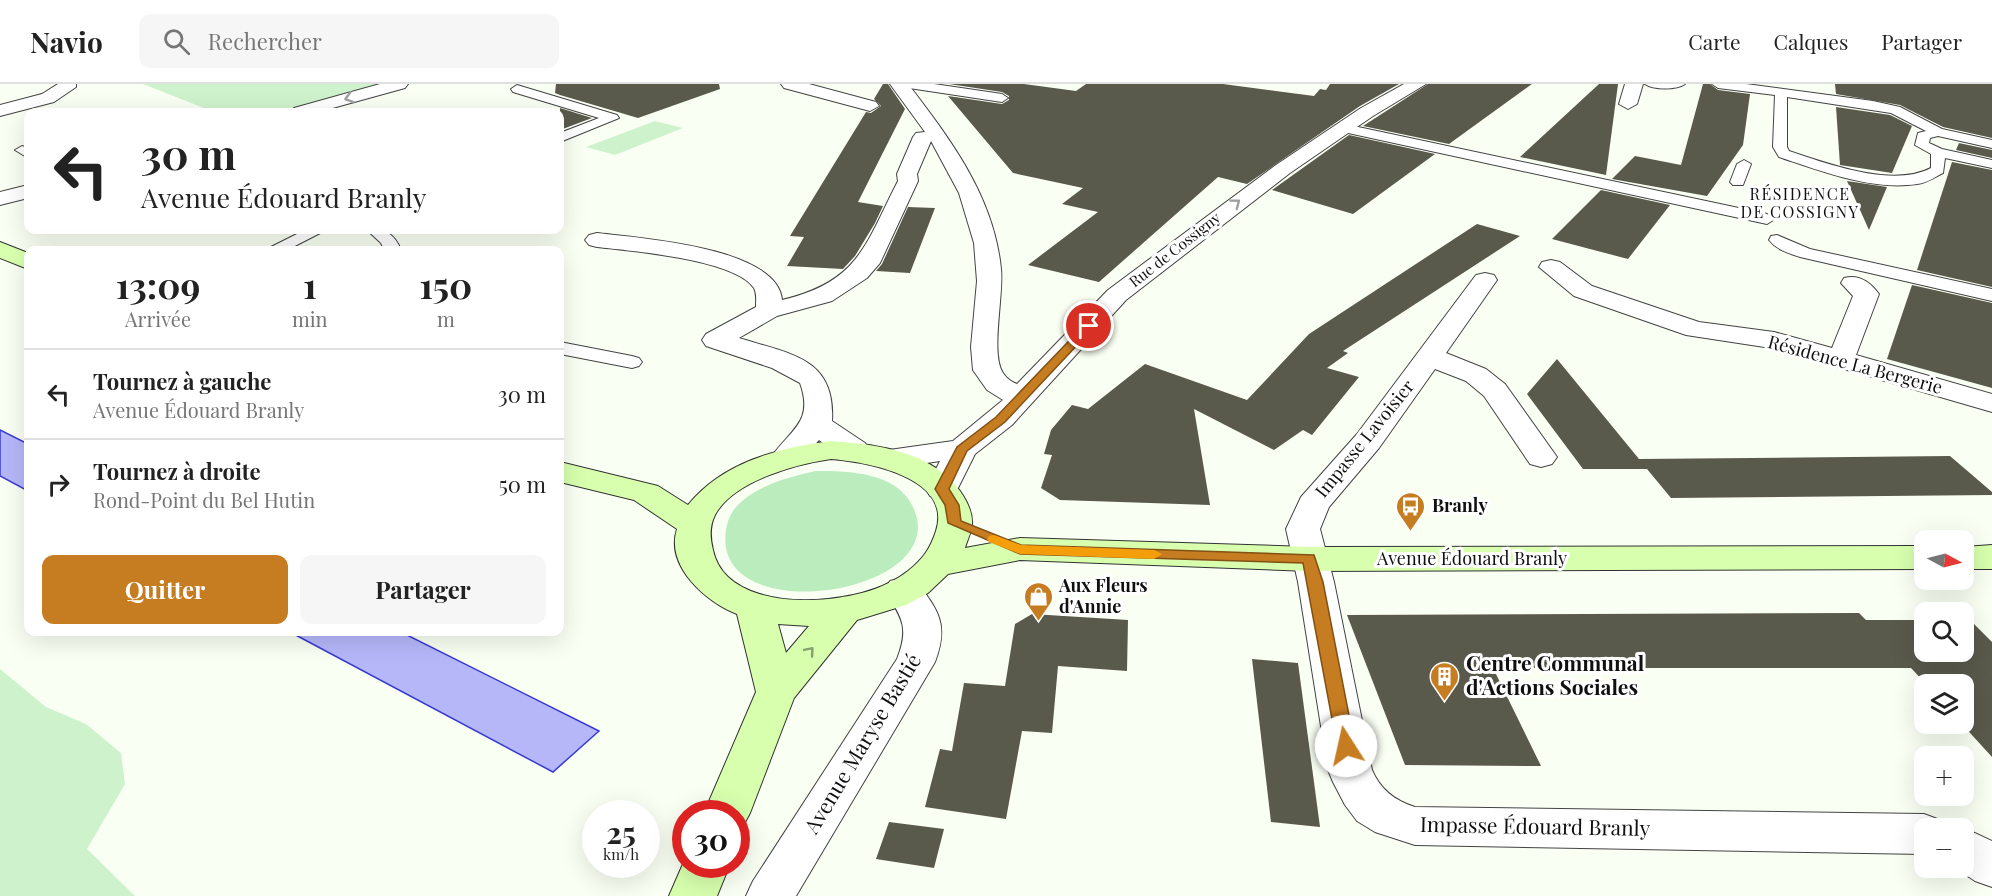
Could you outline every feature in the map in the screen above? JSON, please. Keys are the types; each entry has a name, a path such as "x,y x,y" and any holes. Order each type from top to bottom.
{"street":[{"path":"0,111 48,98 68,87 67,84"},
{"path":"314,108 399,84"},
{"path":"790,84 870,106"},
{"path":"899,84 954,158 977,212 989,269 987,371 1003,389 1022,397"},
{"name":"Rue de Cossigny","path":"942,489 962,449 1001,419 1117,295 1283,169 1344,128 1417,84"},
{"path":"1628,104 1634,84"},
{"path":"788,456 817,424 817,391 811,377 790,366 716,340 769,310 817,299 862,270 868,263 908,181 907,174 923,137"},
{"path":"0,199 24,192"},
{"path":"597,240 693,254 748,272 766,287 769,310"},
{"path":"0,249 24,260"},
{"name":"Résidence La Bergerie","path":"1551,267 1583,291 1695,328 1774,340 1992,403"},
{"name":"Impasse Lavoisier","path":"1309,559 1303,529 1313,504 1368,441 1485,280"},
{"path":"1841,359 1866,294 1853,283"},
{"path":"1430,357 1476,375 1495,390 1541,457"},
{"path":"817,424 854,450"},
{"path":"893,458 962,449"},
{"path":"854,450 893,458 922,471 942,489 952,505 955,523 946,551 922,579 876,603 844,611 782,613 754,606 723,592 702,572 693,549 695,525 710,499 722,488 752,469 788,456 810,452 854,450"},
{"path":"564,472 650,495 695,525"},
{"path":"650,495 722,488"},
{"name":"Avenue Édouard Branly","path":"955,523 1020,549"},
{"name":"Avenue Édouard Branly","path":"936,565 1020,549 1309,559 1914,558"},
{"path":"1974,558 1992,557"},
{"name":"Impasse Édouard Branly","path":"1309,559 1316,582 1350,770 1358,789 1370,807 1392,820 1415,826 1914,834"},
{"name":"Avenue Maryse Bastié","path":"770,896 915,662 924,641 925,623 903,590"},
{"path":"754,606 776,692"},
{"path":"732,800 776,692 844,611"},
{"path":"1974,854 1992,866"},
{"path":"693,896 700,878"}],"lane":[{"path":"909,84 1002,98"},
{"path":"1651,84 1679,84"},
{"path":"1718,84 1895,110 1938,132 1992,144"},
{"path":"517,89 612,118 564,136"},
{"path":"1780,93 1780,147 1784,154 1819,166 1881,177 1919,180 1938,170 1938,152"},
{"path":"1344,128 1728,204 1767,219"},
{"path":"1938,132 1923,136 1922,145 1938,152 1992,164"},
{"path":"1738,182 1744,164"},
{"path":"283,246 309,234"},
{"path":"380,234 389,241 391,246"},
{"path":"1777,240 1787,247 1806,253 1992,296"},
{"path":"564,349 632,362"}],"green space":[{"path":"143,84 382,84 296,108 204,108"},
{"path":"655,121 683,128 615,155 586,147"},
{"path":"816,471 857,473 884,480 896,487 906,495 913,507 916,538 899,563 866,581 827,590 786,590 752,580 730,559 727,525 732,513 740,503 763,488 791,477"},
{"path":"0,669 46,707 86,724 121,753 125,784 87,849 135,896 0,896"}],"water":[{"path":"0,430 24,442 24,489 0,476"},
{"path":"298,636 409,636 599,731 553,772"}],"building":[{"path":"556,84 719,84 720,89 638,118 555,93"},
{"path":"883,84 888,84 905,109 858,202 883,206 875,223 855,256 843,269 787,266 804,237 790,236 866,112 871,113 881,106 874,99"},
{"path":"949,84 1024,84 1076,91 1086,84 1223,84 1314,96 1320,89 1326,90 1330,84 1399,84 1360,106 1247,184 1218,177 1099,282 1028,265 1098,212 1062,204 1083,188 1013,173 948,96 1002,104 1009,100 1009,96 1002,92"},
{"path":"1428,84 1532,84 1449,144 1363,126"},
{"path":"1599,84 1618,84 1606,175 1520,157"},
{"path":"1703,84 1710,84 1718,90 1750,94 1743,145 1707,196 1612,179 1635,156 1681,165"},
{"path":"1835,84 1992,84 1992,138 1943,127 1900,105 1836,94"},
{"path":"1836,107 1890,115 1912,126 1892,173 1840,165"},
{"path":"564,109 592,118 564,128"},
{"path":"1349,135 1435,154 1353,214 1272,190"},
{"path":"1959,143 1992,150 1992,158 1956,150"},
{"path":"1952,162 1992,170 1992,287 1917,270"},
{"path":"1847,181 1887,187 1869,230"},
{"path":"1601,190 1670,205 1628,259 1552,239"},
{"path":"908,207 935,208 910,273 876,271 882,264"},
{"path":"1477,224 1520,236 1343,351 1348,353 1327,368 1359,377 1312,435 1303,430 1274,450 1194,409 1210,505 1060,500 1041,488 1052,455 1044,454 1051,430 1072,405 1088,409 1145,364 1247,400 1309,334"},
{"path":"1912,285 1992,303 1992,388 1887,359"},
{"path":"1557,359 1639,459 1950,456 1992,492 1992,495 1671,498 1647,469 1583,469 1527,394"},
{"path":"1859,613 1866,620 1914,620 1914,662 1974,662 1974,624 1992,642 1992,757 1971,734 1974,734 1974,674 1917,674 1911,668 1493,668 1541,766 1405,765 1347,615"},
{"path":"1032,614 1128,620 1127,671 1058,666 1052,733 1022,731 1006,819 925,807 940,749 952,751 964,683 1005,686 1015,624"},
{"path":"1252,659 1298,663 1320,827 1271,822"},
{"path":"889,822 944,829 934,868 876,859"}],"slow traffic":[{"path":"994,539 1020,549 1154,554"}],"place":[{"name":"Branly","path":"1411,532"},
{"name":"Aux Fleurs d'Annie","path":"1038,622"},
{"name":"Centre Communal d'Actions Sociales","path":"1445,702"}],"district":[{"name":"RÉSIDENCE DE COSSIGNY","path":"1800,203"}],"route":[{"path":"1089,326 1001,419 962,449 942,489 952,505 955,523 1020,549 1309,559 1316,582 1346,746"}]}
